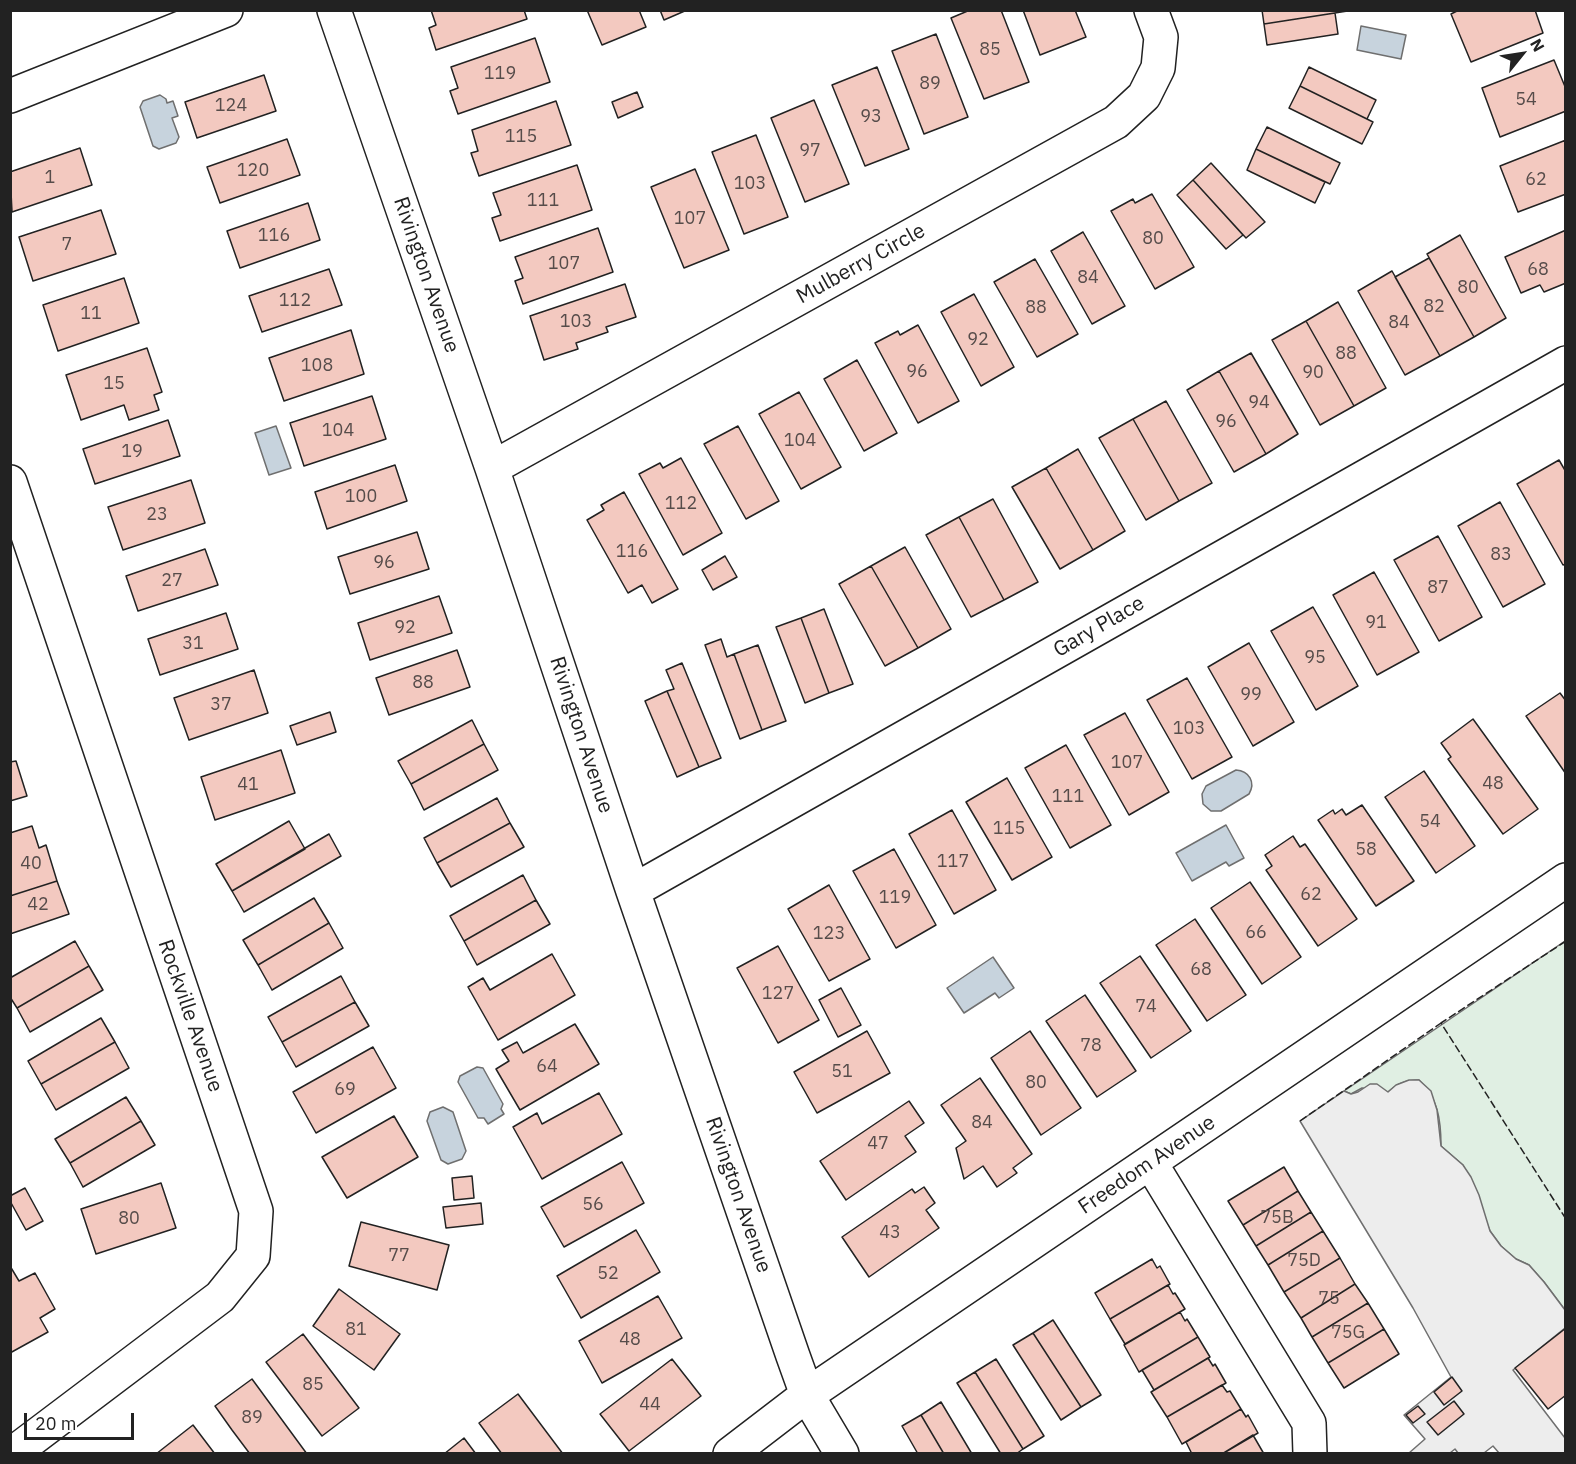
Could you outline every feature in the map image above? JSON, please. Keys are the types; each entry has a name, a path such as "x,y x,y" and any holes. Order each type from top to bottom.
{"street":[{"path":"10,96 226,10"},
{"name":"Rivington Avenue","path":"334,10 807,1395 842,1454"},
{"name":"Mulberry Circle","path":"492,468 1116,122 1144,96 1158,68 1161,37 1151,10"},
{"name":"Gary Place","path":"633,891 1566,363"},
{"name":"Rockville Avenue","path":"10,482 256,1211 254,1256 220,1297 12,1454"},
{"name":"Freedom Avenue","path":"730,1454 807,1395 1566,880"},
{"path":"1150,1162 1309,1423 1310,1454"}],"green space":[{"path":"1565,941 1565,1310 1529,1265 1516,1259 1501,1246 1490,1231 1463,1165 1441,1146 1437,1110 1430,1094 1419,1080 1402,1083 1388,1092 1362,1088 1351,1094 1344,1091"}],"shaded area":[{"path":"1361,26 1406,35 1401,59 1357,50"},
{"path":"160,95 166,99 167,103 173,101 178,116 172,118 179,137 176,143 159,149 153,146 140,107 143,101"},
{"path":"276,426 291,468 269,475 255,433"},
{"path":"1236,770 1244,772 1250,778 1252,785 1249,794 1221,811 1211,811 1203,804 1202,794 1206,786"},
{"path":"1226,825 1244,858 1229,866 1226,862 1192,881 1176,853"},
{"path":"993,957 1014,988 999,998 995,993 964,1013 947,988"},
{"path":"477,1067 483,1068 503,1104 501,1109 504,1114 488,1124 484,1118 478,1118 458,1082 460,1076"},
{"path":"1409,1080 1419,1080 1431,1091 1437,1110 1441,1146 1463,1165 1471,1177 1490,1231 1501,1246 1516,1259 1529,1265 1565,1310 1565,1328 1513,1370 1565,1438 1565,1453 1499,1453 1493,1446 1484,1453 1458,1453 1455,1449 1450,1453 1409,1453 1425,1439 1404,1415 1451,1377 1413,1308 1300,1121 1344,1091 1351,1094 1370,1084 1377,1084 1388,1092 1396,1085"},
{"path":"443,1107 453,1112 466,1151 462,1159 448,1164 441,1160 427,1121 430,1112"}],"building":[{"path":"431,10 524,10 527,19 436,50 429,28 436,25"},
{"path":"587,10 639,10 646,27 602,45"},
{"path":"660,10 687,10 664,20"},
{"path":"970,10 1001,10 1029,82 984,99 951,18"},
{"path":"1023,10 1075,10 1086,37 1040,55"},
{"path":"1262,10 1354,10 1264,24"},
{"path":"1459,10 1535,10 1543,33 1471,62 1451,14"},
{"path":"1335,13 1338,34 1267,45 1264,24"},
{"path":"936,34 968,117 924,134 892,51"},
{"path":"535,38 550,82 458,114 450,91 458,88 451,67"},
{"path":"1554,60 1566,89 1566,111 1500,137 1482,88"},
{"path":"877,67 909,149 865,166 832,85"},
{"path":"1309,67 1376,100 1367,119 1300,86"},
{"path":"264,75 276,111 197,138 185,102"},
{"path":"1300,86 1373,122 1362,144 1289,108"},
{"path":"637,92 643,107 618,118 612,102"},
{"path":"814,100 849,184 805,202 771,118"},
{"path":"556,101 571,145 479,176 471,153 478,151 472,130"},
{"path":"1267,127 1340,163 1330,184 1256,149"},
{"path":"756,135 788,217 744,234 712,152"},
{"path":"287,139 300,175 220,203 207,167"},
{"path":"1566,140 1566,194 1518,212 1500,166"},
{"path":"80,148 92,185 12,212 10,172"},
{"path":"1256,149 1325,182 1315,203 1247,170"},
{"path":"1211,163 1265,222 1246,238 1193,180"},
{"path":"577,165 592,210 500,241 492,218 501,215 493,193"},
{"path":"695,169 729,250 684,268 651,187"},
{"path":"1193,180 1243,235 1226,249 1177,195"},
{"path":"1152,194 1194,267 1155,289 1111,211 1133,199 1135,203"},
{"path":"308,203 320,240 240,268 227,231"},
{"path":"101,210 116,254 33,281 19,237"},
{"path":"598,228 613,272 523,304 515,281 523,278 515,257"},
{"path":"1566,230 1566,283 1544,292 1540,285 1521,293 1505,257"},
{"path":"1083,232 1125,306 1092,324 1051,251"},
{"path":"1460,235 1506,318 1474,337 1427,254"},
{"path":"1429,258 1474,337 1440,356 1395,277"},
{"path":"1035,259 1078,334 1037,357 994,282"},
{"path":"329,269 342,305 262,332 249,296"},
{"path":"1392,271 1440,356 1405,375 1358,291"},
{"path":"124,278 139,323 58,351 43,305"},
{"path":"625,284 636,317 606,327 608,332 576,343 578,349 544,360 530,316"},
{"path":"974,294 1014,367 981,386 941,312"},
{"path":"1338,302 1386,388 1354,406 1306,321"},
{"path":"1306,321 1354,406 1320,425 1272,340"},
{"path":"918,325 959,401 918,423 875,343 898,331 900,335"},
{"path":"351,330 364,374 284,401 269,358"},
{"path":"147,348 162,392 154,395 159,410 129,420 124,405 81,420 66,375"},
{"path":"1251,353 1298,434 1266,454 1219,371"},
{"path":"857,360 897,433 864,451 824,379"},
{"path":"1219,371 1266,454 1234,472 1187,390"},
{"path":"799,392 841,467 801,489 759,414"},
{"path":"372,396 386,439 304,466 290,423"},
{"path":"1166,401 1212,483 1179,501 1133,419"},
{"path":"1133,419 1179,501 1146,520 1099,438"},
{"path":"168,420 180,456 95,484 83,449"},
{"path":"738,426 779,501 746,519 704,444"},
{"path":"1078,449 1125,531 1093,550 1046,468"},
{"path":"681,458 722,533 683,555 639,474 660,463 663,468"},
{"path":"1559,460 1566,472 1566,564 1563,565 1517,484"},
{"path":"395,465 407,501 327,529 315,492"},
{"path":"1046,468 1093,550 1060,569 1012,487"},
{"path":"191,480 205,523 123,550 108,507"},
{"path":"624,492 678,589 652,603 642,585 628,593 587,520 604,510 601,505"},
{"path":"993,499 1038,582 1004,600 959,517"},
{"path":"1500,502 1545,584 1503,607 1458,526"},
{"path":"959,517 1004,600 971,617 926,535"},
{"path":"417,532 429,569 350,594 338,557"},
{"path":"1438,536 1482,617 1439,641 1394,560"},
{"path":"905,547 951,629 918,648 871,566"},
{"path":"205,549 218,585 138,611 126,576"},
{"path":"725,556 737,577 713,590 702,570"},
{"path":"871,566 918,648 885,666 839,584"},
{"path":"1374,572 1419,652 1377,675 1333,595"},
{"path":"439,596 452,633 370,660 358,623"},
{"path":"1313,607 1358,686 1316,710 1271,631"},
{"path":"824,609 853,684 829,693 801,618"},
{"path":"226,613 238,649 160,675 148,639"},
{"path":"801,618 829,693 805,703 776,627"},
{"path":"721,639 727,657 734,654 762,730 740,739 705,645"},
{"path":"1249,643 1294,722 1253,746 1208,667"},
{"path":"758,645 786,721 762,730 734,654"},
{"path":"457,650 470,687 389,715 376,678"},
{"path":"682,663 721,758 699,767 667,691 674,689 666,670"},
{"path":"254,670 268,713 189,740 174,698"},
{"path":"1187,678 1232,757 1192,779 1147,700"},
{"path":"667,691 699,767 677,777 645,701"},
{"path":"1560,693 1566,701 1566,774 1526,716"},
{"path":"330,712 336,732 297,745 290,726"},
{"path":"1125,713 1169,792 1129,815 1084,735"},
{"path":"1473,719 1538,809 1503,834 1448,759 1451,757 1441,743"},
{"path":"472,720 484,744 411,784 398,761"},
{"path":"484,744 498,770 424,810 411,784"},
{"path":"1066,745 1111,825 1070,848 1025,768"},
{"path":"281,750 295,793 215,820 201,777"},
{"path":"16,761 27,796 10,801 10,762"},
{"path":"1424,771 1475,846 1436,873 1385,797"},
{"path":"1007,778 1052,857 1012,880 966,802"},
{"path":"497,798 510,823 437,863 424,838"},
{"path":"1362,805 1414,881 1376,906 1318,820 1333,810 1335,814 1342,809 1346,815"},
{"path":"952,810 996,890 954,914 909,834"},
{"path":"289,821 305,849 232,891 216,864"},
{"path":"510,823 524,847 451,887 437,863"},
{"path":"32,826 39,848 46,845 57,881 10,896 10,833"},
{"path":"329,834 341,856 244,912 232,891"},
{"path":"1293,836 1300,847 1305,844 1357,919 1318,946 1266,870 1272,866 1265,855"},
{"path":"894,849 936,925 896,948 853,871"},
{"path":"523,875 536,900 464,941 450,916"},
{"path":"57,881 69,914 10,934 10,896"},
{"path":"1250,882 1301,957 1262,984 1211,908"},
{"path":"829,885 870,959 829,981 788,909"},
{"path":"314,898 329,923 258,965 243,940"},
{"path":"536,900 550,924 477,965 464,941"},
{"path":"1195,919 1246,995 1207,1021 1156,945"},
{"path":"329,923 343,948 272,990 258,965"},
{"path":"75,941 89,966 17,1008 10,997 10,978"},
{"path":"778,946 819,1020 778,1043 737,968"},
{"path":"552,954 575,995 498,1040 468,987 483,978 490,990"},
{"path":"1140,956 1191,1031 1151,1058 1100,983"},
{"path":"89,966 103,990 30,1032 17,1008"},
{"path":"341,976 355,1002 282,1042 268,1017"},
{"path":"841,988 861,1025 838,1037 819,1000"},
{"path":"1085,995 1136,1071 1097,1097 1046,1021"},
{"path":"355,1002 369,1026 296,1067 282,1042"},
{"path":"101,1018 115,1042 41,1084 28,1061"},
{"path":"575,1024 599,1064 520,1110 496,1069 509,1061 502,1050 517,1042 523,1053"},
{"path":"867,1031 890,1073 817,1113 794,1072"},
{"path":"1030,1031 1081,1108 1041,1135 991,1058"},
{"path":"115,1042 129,1068 56,1110 41,1084"},
{"path":"373,1047 396,1088 316,1133 293,1092"},
{"path":"980,1078 1032,1154 1013,1168 1017,1173 997,1187 983,1166 964,1179 956,1148 966,1141 941,1105"},
{"path":"599,1093 622,1134 542,1179 513,1127 537,1113 542,1124"},
{"path":"126,1097 141,1121 70,1163 55,1139"},
{"path":"909,1101 924,1123 905,1136 916,1152 846,1200 820,1161"},
{"path":"394,1116 418,1157 347,1198 322,1157"},
{"path":"141,1121 155,1145 83,1187 70,1163"},
{"path":"622,1162 644,1203 564,1247 541,1207"},
{"path":"1284,1167 1298,1191 1243,1225 1228,1201"},
{"path":"472,1176 474,1198 454,1200 452,1178"},
{"path":"161,1183 176,1228 96,1254 81,1209"},
{"path":"924,1187 935,1203 926,1210 939,1228 869,1277 842,1237 912,1189 915,1193"},
{"path":"25,1188 43,1221 26,1230 10,1201 10,1196"},
{"path":"1298,1191 1311,1212 1256,1246 1243,1225"},
{"path":"481,1203 483,1224 446,1228 443,1207"},
{"path":"1311,1212 1323,1231 1268,1265 1256,1246"},
{"path":"361,1222 449,1245 437,1290 349,1266"},
{"path":"636,1230 660,1272 581,1318 557,1276"},
{"path":"1323,1231 1340,1258 1284,1292 1268,1265"},
{"path":"1340,1258 1355,1284 1301,1318 1284,1292"},
{"path":"1152,1259 1157,1268 1160,1266 1170,1284 1110,1319 1095,1293"},
{"path":"10,1266 19,1281 35,1273 55,1309 40,1318 48,1332 10,1353"},
{"path":"1355,1284 1368,1303 1312,1337 1301,1318"},
{"path":"1168,1285 1185,1309 1125,1344 1110,1319"},
{"path":"339,1289 400,1334 374,1370 313,1326"},
{"path":"658,1296 682,1338 602,1383 579,1341"},
{"path":"1368,1303 1384,1329 1328,1363 1312,1337"},
{"path":"1180,1312 1198,1337 1139,1372 1124,1345"},
{"path":"1053,1320 1101,1395 1081,1407 1033,1333"},
{"path":"1566,1328 1566,1395 1548,1409 1515,1368"},
{"path":"1384,1329 1399,1354 1344,1388 1328,1363"},
{"path":"1033,1333 1081,1407 1061,1420 1013,1345"},
{"path":"303,1334 359,1408 322,1436 266,1362"},
{"path":"1198,1337 1210,1357 1154,1390 1142,1370"},
{"path":"1208,1358 1213,1366 1215,1364 1226,1383 1167,1417 1151,1392"},
{"path":"672,1359 701,1396 629,1451 600,1414"},
{"path":"996,1359 1044,1436 1023,1449 975,1372"},
{"path":"975,1372 1023,1449 1016,1454 1001,1454 957,1383"},
{"path":"1452,1377 1462,1391 1444,1405 1434,1392"},
{"path":"252,1379 307,1454 250,1454 232,1430 215,1406"},
{"path":"1222,1385 1227,1392 1230,1391 1241,1409 1182,1444 1167,1417"},
{"path":"518,1394 563,1454 502,1454 479,1423"},
{"path":"1454,1401 1464,1414 1438,1435 1427,1422"},
{"path":"941,1402 972,1454 944,1454 921,1415"},
{"path":"1418,1406 1425,1414 1413,1423 1406,1415"},
{"path":"1241,1409 1246,1417 1248,1415 1258,1433 1222,1454 1192,1454 1186,1442"},
{"path":"921,1415 944,1454 918,1454 902,1426"},
{"path":"193,1425 215,1454 156,1454"},
{"path":"1253,1435 1264,1454 1222,1454"},
{"path":"464,1438 476,1454 444,1454"}],"fence":[{"path":"1566,941 1441,1023 1566,1219"},
{"path":"1300,1121 1441,1023"}]}
